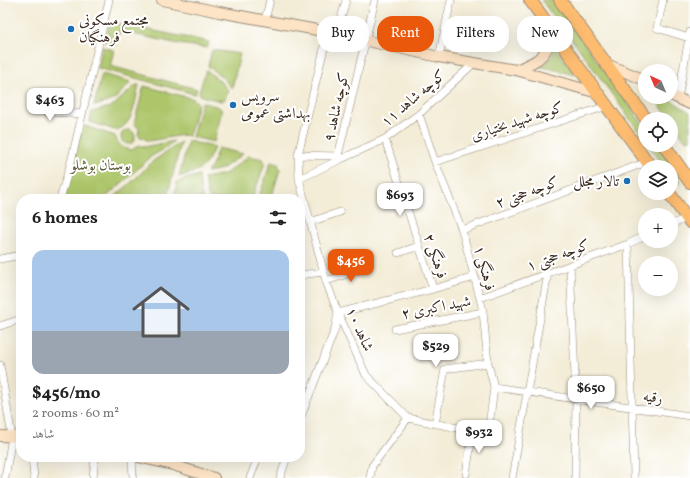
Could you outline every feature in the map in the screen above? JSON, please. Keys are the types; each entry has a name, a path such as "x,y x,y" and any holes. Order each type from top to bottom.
{"main road":[{"path":"162,0 198,4 265,20 317,30"},
{"path":"530,0 542,16"},
{"path":"560,0 641,112"},
{"path":"369,41 439,57 516,70 598,93"},
{"path":"516,70 533,62 542,56 544,52"},
{"path":"569,52 646,160"},
{"path":"606,64 638,77"},
{"path":"678,99 690,104"},
{"path":"669,152 690,180"},
{"path":"674,200 689,221"},
{"path":"0,436 16,437"},
{"path":"165,462 214,478"}],"street":[{"path":"61,194 71,162 109,0"},
{"path":"265,20 270,0"},
{"name":"شاهد ۱۰","path":"339,16 346,0"},
{"name":"کوچه شاهد ۹","path":"369,24 375,0"},
{"path":"439,57 451,0"},
{"path":"663,0 657,28 689,35 678,80"},
{"name":"شاهد ۱۰","path":"303,194 299,179 298,156 327,52"},
{"name":"کوچه شاهد ۹","path":"340,158 362,52"},
{"name":"کوچه شاهد ۱۱","path":"298,156 340,158 385,139 419,114 474,63"},
{"path":"47,98 48,112 82,114"},
{"name":"کوچه شهید بختیاری","path":"435,162 607,106"},
{"name":"فرهنگی ۱","path":"419,114 435,162 462,230 483,312 488,363 494,387 488,434 473,431"},
{"name":"فرهنگی ۲","path":"385,139 433,289"},
{"path":"299,179 340,158"},
{"name":"کوچه حجتی ۲","path":"462,230 638,168"},
{"name":"شاهد ۱۰","path":"305,202 326,281 338,313 366,375 408,418"},
{"path":"310,222 340,212"},
{"path":"678,223 689,221"},
{"name":"کوچه حجتی ۱","path":"480,298 638,239"},
{"path":"628,244 634,478"},
{"path":"398,252 420,246"},
{"path":"0,260 16,256"},
{"path":"570,265 576,398 575,478"},
{"path":"326,281 369,267"},
{"path":"305,274 324,272"},
{"path":"512,478 548,273"},
{"path":"305,406 335,329 338,313 475,277"},
{"name":"شهید اکبری ۲","path":"395,329 483,312"},
{"path":"0,326 16,321"},
{"path":"435,424 445,369 488,363"},
{"path":"0,365 16,433"},
{"name":"رقیه","path":"494,387 690,416"},
{"path":"370,478 372,466 408,418 473,431 466,474"},
{"path":"5,478 16,440"},
{"path":"32,462 34,478"},
{"path":"93,478 95,462"},
{"path":"132,462 133,478"},
{"path":"250,478 256,462"},
{"path":"280,478 285,462"}],"green space":[{"path":"541,0 553,0 565,16 553,16"},
{"path":"110,22 209,42 207,48 179,44 120,31 115,45 105,42"},
{"path":"573,28 638,117 638,130 573,41"},
{"path":"102,47 114,50 110,66 197,89 195,94 98,68"},
{"path":"212,50 240,54 232,88 221,76 208,66"},
{"path":"553,52 558,52 575,75 540,66 551,59"},
{"path":"206,70 218,79 228,90 225,99 221,101 201,96 199,92"},
{"path":"102,74 131,82 114,100 94,106"},
{"name":"بوستان بوشلو","path":"136,85 139,85 135,105 126,124 115,130 90,122 92,112 115,104"},
{"name":"بوستان بوشلو","path":"144,86 194,99 198,104 189,136 183,135 149,141 139,136 139,128 134,124"},
{"path":"202,102 219,107 222,110 214,142 192,137"},
{"path":"659,104 677,104 690,112 690,139 686,141 678,129 678,112 665,112"},
{"name":"بوستان بوشلو","path":"85,126 115,136 123,148 132,150 139,145 144,147 174,141 152,156 110,194 65,194 82,127"},
{"name":"بوستان بوشلو","path":"128,130 133,132 135,137 133,142 128,144 123,142 121,137 123,132"},
{"path":"188,141 214,147 208,160 201,168 179,177"},
{"name":"بوستان بوشلو","path":"181,142 168,194 118,194 134,180 153,161"},
{"path":"218,148 243,154 222,169 207,172 212,166"},
{"path":"653,152 663,152 669,160 660,160"},
{"path":"249,156 263,159 265,163 254,194 208,194 204,178 225,174"},
{"path":"271,162 278,164 280,169 272,194 260,194"},
{"path":"199,175 201,194 175,194 177,182"}],"place":[{"name":"مجتمع مسکونی فرهنگیان","path":"71,29"},
{"name":"سرویس بهداشتی عمومی","path":"233,105"},
{"name":"تالار مجلل","path":"627,181"}]}
